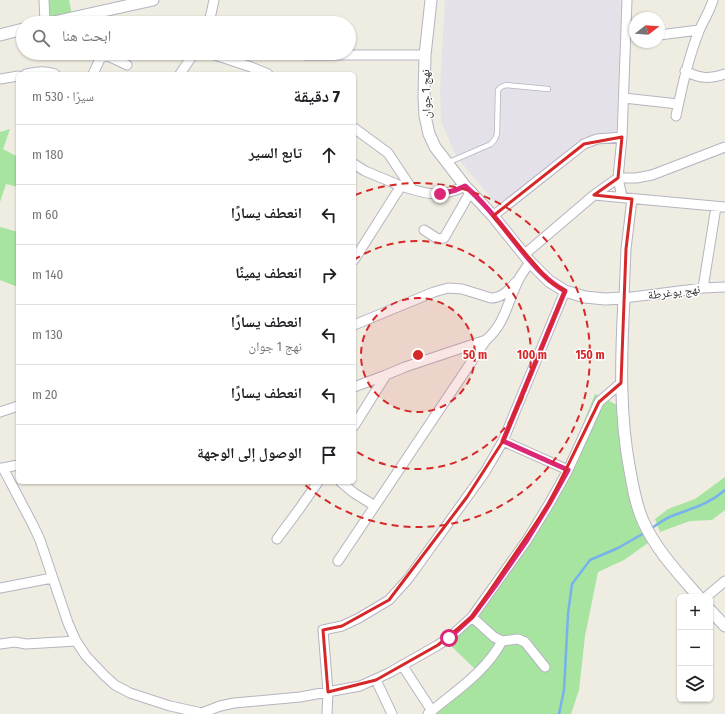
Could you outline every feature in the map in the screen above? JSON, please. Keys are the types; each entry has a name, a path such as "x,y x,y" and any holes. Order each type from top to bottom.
{"street":[{"path":"44,0 45,16"},
{"path":"81,16 153,0"},
{"path":"211,16 214,0"},
{"name":"نهج 1 جوان","path":"431,0 425,56 424,116 429,134 435,147 468,189 549,281 565,291 585,297 624,298"},
{"path":"627,0 629,24"},
{"path":"676,116 685,71 699,30 713,0"},
{"path":"665,34 699,30"},
{"path":"0,35 16,31"},
{"path":"622,197 618,178 629,46"},
{"path":"356,55 425,56"},
{"path":"94,72 100,60"},
{"path":"116,60 127,65"},
{"path":"181,72 189,60"},
{"path":"226,60 250,70"},
{"path":"685,71 706,79 725,74"},
{"path":"0,79 16,76"},
{"path":"624,98 678,104"},
{"path":"356,129 388,153 412,189"},
{"path":"493,216 584,144 596,139 622,136"},
{"path":"338,561 486,340 501,324 528,258 594,195 618,178 636,178 652,175 725,147"},
{"path":"356,165 365,171 401,186 425,194 440,194 468,189"},
{"path":"356,257 401,186"},
{"path":"424,230 438,239 444,238 468,189"},
{"path":"594,195 720,207 703,288"},
{"path":"632,198 626,249 621,383 625,444 636,502 643,522 652,538 696,594"},
{"path":"356,324 434,292 448,288 462,289 492,298 499,297 511,288 520,277"},
{"name":"نهج يوغرطة","path":"624,298 703,288 725,287"},
{"path":"327,714 328,692 323,630 342,626 359,618 389,600 398,591 468,497 503,441 565,291"},
{"path":"356,386 405,367 486,340"},
{"path":"356,423 386,375"},
{"path":"16,464 1,468 34,525 68,623 76,641 86,656 115,685 130,693 148,700 202,713 220,706 300,697 360,686 376,680 449,638 472,617 527,540 568,470 599,402 621,383"},
{"path":"0,412 16,407"},
{"path":"503,441 568,470"},
{"path":"277,539 317,484"},
{"path":"343,484 354,493 375,506"},
{"path":"0,588 52,578"},
{"path":"710,594 725,581"},
{"path":"713,613 725,626"},
{"path":"472,617 494,637 502,641 522,640 525,642 545,668"},
{"path":"0,644 14,642 26,644 76,641"},
{"path":"402,664 430,712 478,672 495,654 502,641"},
{"path":"376,680 392,714"}],"lane":[{"path":"447,162 491,144 496,139 498,90 501,87 506,85 548,89"}],"highlighted area":[{"path":"622,137 618,178 594,195 632,199 626,249 621,383 599,402 549,504 472,617 438,645 376,680 328,692 323,630 342,626 389,600 467,497 503,441 565,291 549,281 493,216 584,144"}],"shaded area":[{"path":"445,0 621,0 616,138 584,137 501,210 456,156 441,121 440,90"}],"green space":[{"path":"42,0 69,0 72,15 45,16"},
{"path":"10,129 3,149 16,156 16,186 6,184 0,202 0,132"},
{"path":"0,227 16,231 16,286 0,280"},
{"path":"595,394 617,405 632,507 638,526 648,543 624,560 598,572 585,636 579,690 571,714 423,714 436,707 476,670 445,640 465,618 527,533 567,464"},
{"path":"725,477 725,510 712,520 690,521 660,532 655,519 668,509 695,499"}],"waterway":[{"path":"650,529 669,517 706,503 725,490"},
{"path":"559,714 564,690 568,614 572,584 590,560 618,548 646,532"}],"route":[{"path":"440,194 465,186 493,216 530,262 549,281 565,291 503,441 568,470 527,540 495,586 472,617 449,638"}]}
